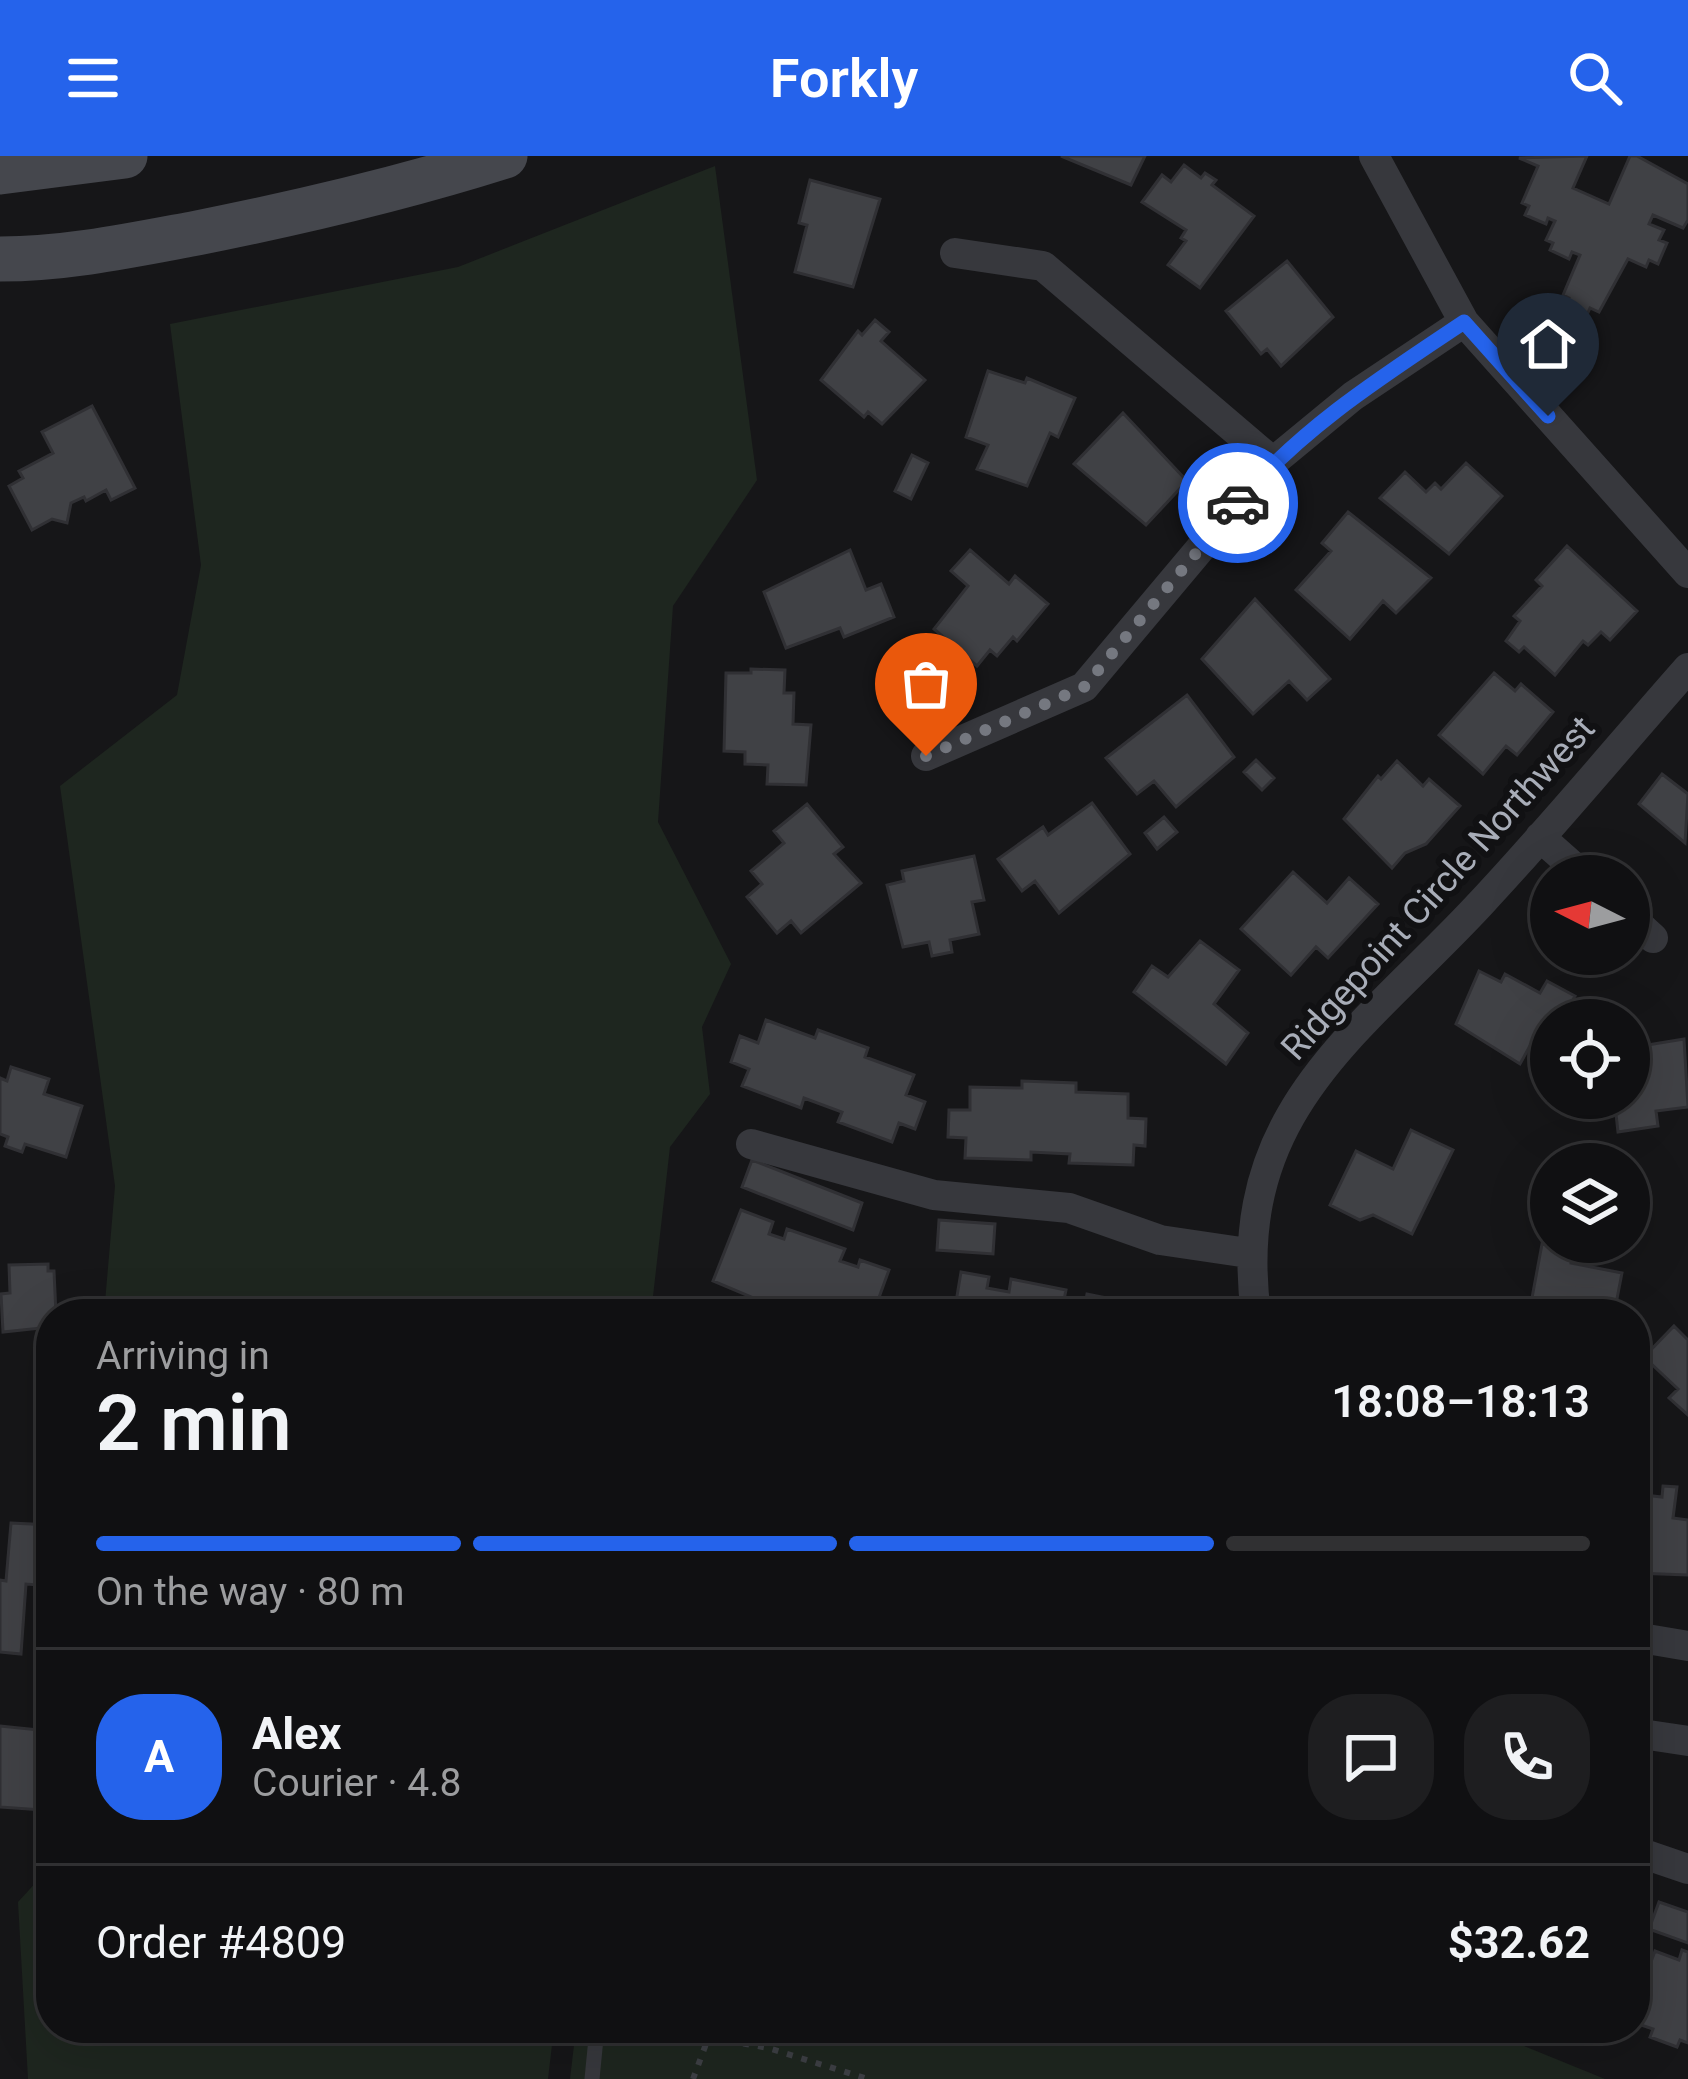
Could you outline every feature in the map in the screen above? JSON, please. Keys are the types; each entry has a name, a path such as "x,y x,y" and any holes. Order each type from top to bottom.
{"main road":[{"path":"0,172 125,156"},
{"path":"0,260 115,248 272,218 387,193 505,156"}],"street":[{"path":"1379,157 1464,322 1688,573"},
{"path":"955,253 1043,266 1273,462"},
{"path":"926,756 1084,687 1273,462 1353,396 1464,322"},
{"name":"Ridgepoint Circle Northwest","path":"1254,1299 1248,1253 1271,1163 1298,1102 1342,1040 1480,904 1688,668"},
{"path":"1540,837 1560,855"},
{"path":"1650,935 1653,938"},
{"path":"751,1144 934,1195 1069,1208 1160,1240 1248,1253"},
{"path":"1650,1640 1688,1646"},
{"path":"1650,1735 1688,1741"},
{"path":"1650,1856 1688,1869"}],"lane":[{"path":"592,2079 596,2043"}],"path":[{"path":"693,2079 706,2044 714,2043"},
{"path":"737,2043 868,2079"}],"shaded area":[{"path":"715,166 757,480 673,606 658,822 731,964 702,1027 710,1094 670,1147 653,1299 105,1299 115,1186 60,786 177,695 201,565 170,324 458,267"},
{"path":"36,1882 36,2043 552,2043 548,2079 28,2079 18,1902"},
{"path":"574,2043 1517,2043 1605,2079 570,2079"}],"building":[{"path":"1061,156 1145,156 1131,185"},
{"path":"1587,156 1573,188 1609,204 1630,156 1637,156 1688,184 1688,220 1683,228 1653,215 1649,224 1664,230 1659,240 1667,243 1658,264 1649,260 1646,267 1628,259 1599,312 1590,308 1587,315 1566,306 1569,298 1563,295 1580,255 1572,252 1569,259 1550,250 1553,243 1546,240 1555,221 1548,218 1546,224 1525,215 1529,206 1522,203 1538,166 1519,158"},
{"path":"1184,165 1201,178 1205,173 1216,180 1212,185 1254,216 1200,288 1168,265 1186,241 1181,238 1186,230 1142,202 1162,175 1171,182"},
{"path":"810,180 880,199 853,287 795,272 807,225 799,223"},
{"path":"1287,261 1333,317 1281,366 1267,349 1261,354 1226,311"},
{"path":"875,320 889,332 881,341 925,380 882,424 868,412 864,417 821,380 858,331 862,335"},
{"path":"988,371 1025,383 1027,378 1075,398 1058,437 1050,433 1027,486 977,469 988,445 966,437"},
{"path":"92,406 135,488 111,500 106,490 86,501 84,497 71,503 67,523 52,519 32,530 9,486 23,478 19,471 53,453 42,432"},
{"path":"1123,413 1187,481 1146,525 1074,464"},
{"path":"912,455 928,463 911,499 895,491"},
{"path":"1466,463 1502,496 1449,554 1380,498 1405,472 1426,492 1435,483 1441,489"},
{"path":"1348,512 1431,578 1396,613 1383,601 1350,639 1296,590 1331,551 1322,543"},
{"path":"1567,546 1637,611 1610,640 1601,632 1588,645 1583,641 1555,675 1524,647 1519,652 1506,641 1520,621 1514,616 1542,586 1536,580"},
{"path":"850,550 866,590 881,584 894,617 844,637 840,628 786,648 764,592"},
{"path":"970,550 1009,584 1015,576 1048,604 1017,641 1013,637 997,656 990,650 977,666 934,629 968,586 951,571"},
{"path":"1255,599 1330,679 1307,700 1289,681 1253,714 1202,659"},
{"path":"751,669 785,670 784,693 794,693 793,724 811,725 806,785 767,784 768,765 745,764 745,752 724,751 726,673 751,673"},
{"path":"1494,673 1515,691 1521,684 1553,712 1517,755 1506,746 1483,774 1439,735"},
{"path":"1187,695 1234,757 1176,807 1154,781 1137,794 1106,758"},
{"path":"1256,760 1274,778 1262,790 1244,772"},
{"path":"1397,761 1423,786 1429,779 1460,806 1426,844 1405,853 1392,868 1344,819 1378,776 1381,779"},
{"path":"1662,774 1688,794 1685,843 1639,804"},
{"path":"1092,803 1130,854 1059,913 1035,881 1022,891 998,859 1043,827 1048,835"},
{"path":"807,804 843,847 834,854 861,883 801,933 791,921 777,933 747,897 762,884 751,871 784,843 774,831"},
{"path":"1164,817 1177,832 1157,849 1145,833"},
{"path":"974,856 984,900 972,902 979,934 950,940 952,952 932,956 929,942 903,947 887,885 904,881 902,871"},
{"path":"1293,872 1327,903 1349,878 1378,904 1328,958 1316,947 1291,975 1241,929"},
{"path":"1200,941 1239,970 1214,1004 1248,1033 1226,1064 1134,992 1152,966 1168,977"},
{"path":"1479,971 1501,982 1505,974 1540,993 1547,981 1575,996 1530,999 1530,1046 1520,1064 1456,1024"},
{"path":"766,1020 815,1038 818,1030 868,1048 865,1057 914,1075 906,1095 925,1102 915,1129 899,1123 892,1142 838,1122 842,1112 804,1098 801,1108 742,1086 749,1069 731,1062 740,1036 758,1043"},
{"path":"1684,1039 1688,1107 1656,1111 1658,1126 1618,1132 1617,1119 1650,1119 1650,1045"},
{"path":"11,1067 49,1079 44,1094 82,1106 66,1157 25,1144 22,1152 5,1146 8,1137 0,1134 0,1078 7,1081"},
{"path":"1022,1081 1076,1083 1076,1092 1128,1094 1128,1118 1146,1119 1145,1146 1134,1145 1133,1165 1069,1163 1070,1154 1031,1152 1031,1160 965,1158 966,1138 948,1137 949,1110 970,1110 970,1087 1022,1088"},
{"path":"1411,1130 1453,1150 1412,1234 1373,1215 1360,1220 1330,1205 1356,1151 1393,1169"},
{"path":"752,1160 862,1203 853,1230 742,1187"},
{"path":"741,1210 773,1222 769,1234 784,1239 787,1229 845,1249 840,1261 858,1267 860,1260 889,1270 878,1299 756,1299 713,1281"},
{"path":"939,1220 995,1224 993,1254 937,1250"},
{"path":"1538,1263 1571,1263 1622,1273 1617,1299 1532,1299"},
{"path":"48,1264 48,1271 54,1271 55,1299 36,1299 36,1329 3,1332 1,1294 10,1293 9,1265"},
{"path":"961,1272 989,1277 987,1288 1009,1292 1011,1279 1066,1290 1064,1299 956,1299"},
{"path":"1674,1326 1688,1340 1688,1415 1669,1398 1678,1389 1650,1363 1650,1351"},
{"path":"1663,1486 1677,1487 1673,1518 1688,1520 1688,1575 1650,1574 1650,1496 1662,1497"},
{"path":"11,1523 36,1524 36,1585 26,1584 21,1654 0,1652 0,1580 6,1581"},
{"path":"0,1726 36,1730 36,1810 0,1807"},
{"path":"1659,1902 1688,1912 1688,1943 1650,1929"},
{"path":"1682,1950 1688,1952 1688,2043 1680,2040 1677,2047 1650,2037 1650,1964 1655,1951 1679,1960"}],"way so far":[{"path":"926,756 1084,687 1238,503"}],"route":[{"path":"1238,503 1273,462 1353,396 1464,322 1548,416"}]}
